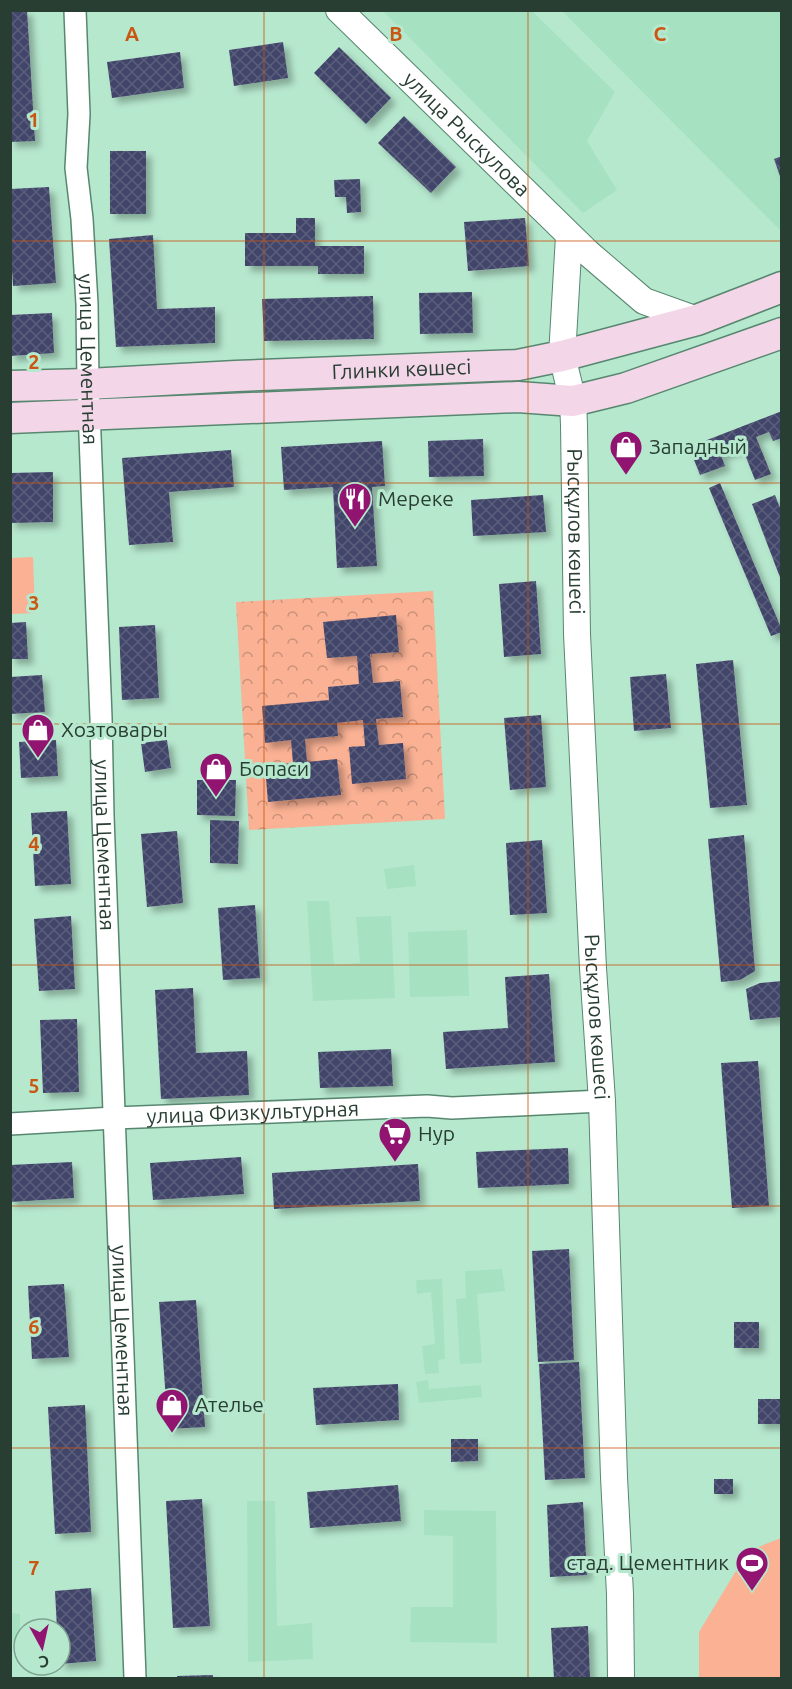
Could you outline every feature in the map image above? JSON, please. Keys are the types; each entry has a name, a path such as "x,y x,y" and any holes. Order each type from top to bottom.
{"main road":[{"name":"Глинки көшесі","path":"10,386 518,365 562,356 697,320 782,287"},
{"name":"Глинки көшесі","path":"10,418 518,397 573,401 626,388 782,333"}],"street":[{"name":"улица Цементная","path":"75,10 79,114 76,168 82,219 87,304 135,1678"},
{"name":"улица Рыскулова","path":"339,10 568,236 644,301 697,320"},
{"path":"562,356 568,236"},
{"name":"Рысқұлов көшесі","path":"562,356 573,401 577,634 593,968 602,1101 621,1678"},
{"name":"улица Физкультурная","path":"10,1124 114,1118 602,1101"}],"shaded area":[{"path":"383,11 532,11 615,92 587,141 617,190 583,213"},
{"path":"562,11 781,11 781,231"},
{"path":"414,865 416,886 387,889 384,869"},
{"path":"307,901 329,901 334,965 360,963 356,917 391,916 395,998 313,1001"},
{"path":"467,930 469,996 410,997 408,932"},
{"path":"502,1269 505,1291 477,1294 482,1363 460,1364 456,1299 466,1298 465,1271"},
{"path":"442,1279 445,1359 438,1360 439,1373 425,1374 422,1346 435,1344 431,1292 417,1294 416,1280"},
{"path":"428,1380 429,1389 481,1385 482,1397 419,1403 416,1382"},
{"path":"247,1501 275,1501 277,1626 312,1623 313,1659 248,1662"},
{"path":"424,1510 496,1511 497,1643 410,1642 411,1607 453,1607 453,1536 424,1535"},
{"path":"11,1613 20,1614 20,1617 12,1617 11,1642"}],"green space":[{"path":"33,557 35,613 11,614 11,558"},
{"path":"433,591 445,819 249,830 236,602"},
{"name":"стад. Цементник","path":"781,1538 781,1678 699,1678 699,1632 748,1551"}],"building":[{"path":"10,10 27,10 35,141 10,142"},
{"path":"283,42 288,78 234,86 229,50"},
{"path":"339,47 391,98 366,124 314,73"},
{"path":"180,52 184,88 112,98 107,62"},
{"path":"404,116 456,167 431,193 378,143"},
{"path":"110,151 146,151 146,214 110,214"},
{"path":"782,156 782,179 781,179 774,159"},
{"path":"360,179 361,212 347,213 346,197 335,197 334,180"},
{"path":"49,187 56,283 13,286 10,189"},
{"path":"296,218 315,218 315,246 364,246 364,274 318,274 318,266 245,266 245,233 296,233"},
{"path":"525,218 529,266 468,271 464,222"},
{"path":"153,235 157,309 215,307 215,343 116,347 109,239"},
{"path":"472,292 473,333 420,334 419,293"},
{"path":"373,296 374,339 264,341 262,299"},
{"path":"52,313 54,353 10,356 10,315"},
{"path":"782,411 782,438 773,441 769,432 756,437 771,474 755,480 742,447 721,455 725,466 700,475 689,447"},
{"path":"483,439 484,476 429,477 428,441"},
{"name":"Мереке","path":"382,441 385,486 372,487 377,566 337,568 333,487 284,490 281,447"},
{"path":"231,450 234,487 169,492 173,542 129,545 122,458"},
{"path":"53,472 53,522 10,523 10,473"},
{"path":"720,483 782,632 771,636 709,488"},
{"path":"543,495 546,532 473,536 471,500"},
{"path":"775,495 782,513 781,580 752,504"},
{"path":"536,581 541,654 504,657 499,584"},
{"path":"396,615 399,652 370,654 373,683 400,681 403,717 376,719 379,745 403,743 406,779 352,784 349,747 365,746 363,720 337,723 338,736 305,739 307,762 337,759 341,795 268,802 265,766 293,763 291,740 265,743 262,706 329,700 328,687 359,684 357,656 327,658 323,622"},
{"path":"26,622 28,659 10,659 10,623"},
{"path":"155,625 159,698 122,700 119,627"},
{"path":"733,660 747,805 710,808 696,664"},
{"path":"666,674 671,728 634,731 630,677"},
{"path":"42,675 45,712 10,714 10,677"},
{"path":"541,715 546,787 510,790 504,718"},
{"name":"Хозтовары","path":"56,740 58,776 21,778 19,742"},
{"path":"167,740 171,768 145,772 141,743"},
{"name":"Бопаси","path":"197,780 236,780 235,816 197,815"},
{"path":"67,811 71,884 35,886 31,813"},
{"path":"210,820 239,821 238,864 210,863"},
{"path":"177,831 183,903 147,907 141,834"},
{"path":"744,835 755,971 740,980 721,982 708,839"},
{"path":"542,840 547,913 510,915 506,843"},
{"path":"255,905 260,978 223,980 218,908"},
{"path":"71,916 75,989 39,991 34,919"},
{"path":"549,974 555,1062 446,1069 443,1032 508,1028 505,977"},
{"path":"782,981 782,1017 750,1020 746,989 760,983"},
{"path":"193,988 196,1053 247,1051 249,1095 161,1099 155,990"},
{"path":"77,1019 79,1092 43,1093 40,1020"},
{"path":"391,1049 393,1086 320,1088 318,1052"},
{"path":"758,1061 769,1206 732,1208 721,1063"},
{"path":"568,1148 569,1184 478,1188 476,1152"},
{"path":"241,1157 244,1194 153,1200 150,1163"},
{"path":"72,1162 74,1198 10,1202 10,1165"},
{"path":"418,1164 420,1201 274,1209 272,1173"},
{"path":"569,1249 574,1360 538,1362 532,1251"},
{"path":"64,1284 69,1357 32,1359 28,1286"},
{"path":"196,1300 205,1427 168,1429 159,1302"},
{"path":"734,1322 759,1322 759,1348 734,1348"},
{"path":"579,1362 585,1478 545,1480 539,1364"},
{"path":"398,1384 399,1420 316,1425 313,1388"},
{"path":"758,1399 782,1399 782,1424 758,1424"},
{"path":"85,1405 91,1532 55,1534 48,1407"},
{"path":"451,1439 478,1439 478,1461 451,1462"},
{"path":"714,1479 733,1479 733,1494 714,1494"},
{"path":"398,1485 401,1521 310,1528 307,1492"},
{"path":"202,1499 210,1626 173,1628 166,1501"},
{"path":"583,1502 587,1575 550,1577 547,1505"},
{"path":"91,1588 96,1661 72,1663 72,1617 56,1617 55,1591"},
{"path":"588,1626 590,1678 554,1678 551,1628"},
{"path":"213,1675 213,1678 177,1678 177,1676"}],"place":[{"name":"Западный","path":"626,476"},
{"name":"Мереке","path":"355,528"},
{"name":"Хозтовары","path":"38,759"},
{"name":"Бопаси","path":"216,798"},
{"name":"Нур","path":"395,1163"},
{"name":"Ателье","path":"172,1434"},
{"name":"стад. Цементник","path":"752,1592"}]}
